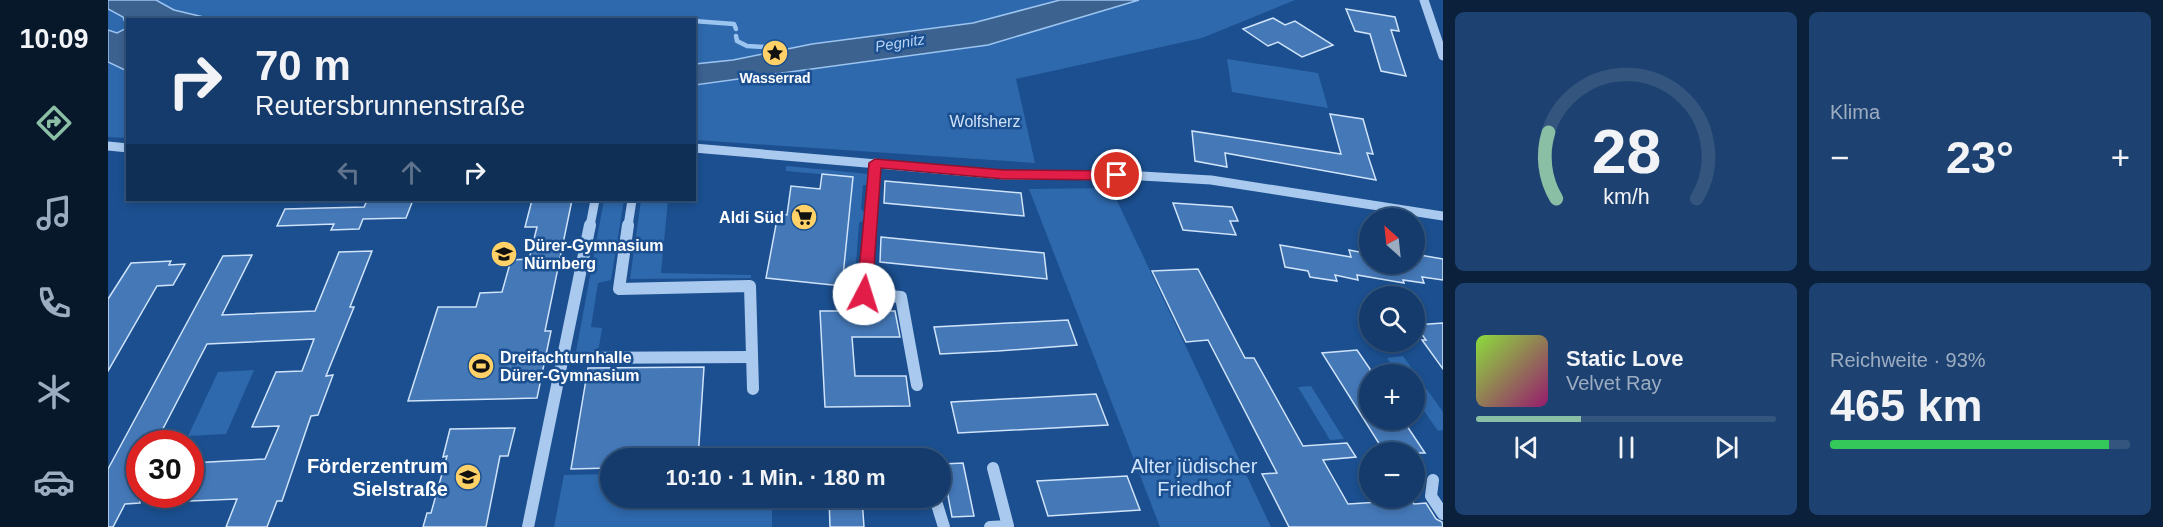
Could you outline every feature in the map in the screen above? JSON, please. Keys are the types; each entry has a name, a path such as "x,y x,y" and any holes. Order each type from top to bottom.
{"street":[{"path":"1424,0 1436,21 1443,56"},
{"path":"108,146 126,148"},
{"path":"696,148 1004,175 1125,175 1211,180 1271,187 1443,216"},
{"path":"875,163 864,294 901,297 917,385"},
{"path":"528,527 595,201"},
{"path":"632,201 619,289 750,286 753,389"},
{"path":"562,358 751,357"},
{"path":"990,527 1008,526 993,468"},
{"path":"1433,480 1431,496 1443,514"},
{"path":"938,508 944,527"}],"green space":[{"name":"Wolfsherz","path":"108,0 1295,0 1202,38 1016,79 1035,163 696,140 696,18 126,18 126,138 108,137"},
{"path":"1227,59 1318,73 1328,108 1232,92"},
{"path":"786,166 869,174 868,185 863,185 861,209 866,214 865,219 859,223 855,277 860,281 859,285 842,283 853,177 786,171"},
{"name":"Alter jüdischer Friedhof","path":"1111,188 1271,527 1160,527 1029,189"},
{"path":"604,201 624,201 611,280 598,283 591,327 602,328 599,347 594,352 576,352"},
{"path":"641,201 668,201 661,273 751,275 751,278 630,279"},
{"path":"1403,356 1409,364 1391,364 1387,358"},
{"path":"254,370 226,434 204,435 204,430 191,430 218,372"},
{"path":"1311,386 1344,439 1330,440 1298,387"},
{"path":"1425,387 1443,412 1443,430 1438,431 1425,412"},
{"path":"600,474 600,508 772,508 772,527 554,527 564,475"}],"water":[{"path":"108,0 156,0 174,10 208,18 126,18 126,25 123,17 108,9"},
{"name":"Pegnitz","path":"1060,0 1139,0 988,45 696,85 696,64 733,60 812,44 973,23"},
{"path":"126,28 126,71 108,62 108,30 117,33"}],"building":[{"path":"1346,9 1395,17 1399,31 1391,30 1406,76 1381,71 1370,34 1355,31"},
{"path":"1273,18 1285,25 1295,21 1333,45 1302,57 1278,42 1268,46 1243,29"},
{"path":"1330,114 1363,119 1373,154 1367,153 1376,180 1225,153 1227,167 1195,161 1192,131 1341,154"},
{"path":"822,174 853,177 842,286 766,278 778,214 787,215 791,186 820,189"},
{"path":"885,181 1021,193 1024,216 884,203"},
{"path":"367,201 413,201 406,218 363,219 359,229 331,230 334,224 277,226 285,209 364,207"},
{"path":"532,201 572,201 545,331 551,331 537,398 408,401 438,307 476,307 480,293 502,292 511,260 529,259 537,227 525,227"},
{"path":"1173,203 1232,207 1238,221 1230,221 1236,235 1183,230"},
{"path":"881,237 1044,253 1047,279 880,262"},
{"path":"1280,245 1351,257 1349,250 1359,252 1359,274 1425,274 1425,256 1443,259 1443,280 1422,277 1424,283 1403,280 1404,283 1357,275 1358,280 1335,275 1337,281 1310,277 1308,271 1285,267"},
{"path":"372,251 350,307 354,307 326,376 333,375 318,415 311,416 282,501 277,501 267,527 226,527 237,499 204,500 204,462 265,459 279,426 252,427 276,372 302,371 314,339 207,344 162,430 129,430 223,256 252,255 222,315 315,311 339,252"},
{"path":"171,261 169,265 185,264 173,285 157,286 108,371 108,299 131,263"},
{"path":"1198,269 1245,358 1254,358 1303,446 1347,443 1356,457 1323,460 1348,504 1359,503 1359,508 1425,508 1426,503 1436,519 1442,522 1443,527 1289,527 1262,474 1277,473 1208,340 1186,342 1152,271"},
{"path":"820,311 895,311 900,337 852,337 855,376 906,376 910,406 825,407"},
{"path":"1068,320 1077,345 998,351 940,354 934,327"},
{"path":"1443,323 1443,369 1425,344 1425,324"},
{"path":"1357,350 1367,364 1359,364 1359,412 1322,353"},
{"path":"704,367 699,448 600,448 600,468 571,469 588,368"},
{"path":"1096,394 1108,425 958,433 951,402"},
{"name":"Förderzentrum Sielstraße","path":"515,428 508,456 500,456 486,527 423,527 427,513 431,513 447,456 443,457 450,429"},
{"path":"1371,430 1410,430 1418,442 1378,442"},
{"path":"126,436 126,504 113,527 108,527 108,469"},
{"path":"963,463 974,516 952,517 951,464"},
{"path":"1127,476 1140,510 1048,516 1037,481"},
{"path":"829,508 863,508 864,527 830,527"}],"waterway":[{"path":"696,21 734,24 736,29"},
{"path":"736,36 737,41 747,46 766,47"}],"place":[{"name":"Wasserrad","path":"775,53"},
{"name":"Aldi Süd","path":"804,217"},
{"name":"Dürer-Gymnasium Nürnberg","path":"504,254"},
{"name":"Dreifachturnhalle Dürer-Gymnasium","path":"481,366"},
{"name":"Förderzentrum Sielstraße","path":"468,477"}],"route":[{"path":"864,294 875,163 1004,175 1117,175"}]}
